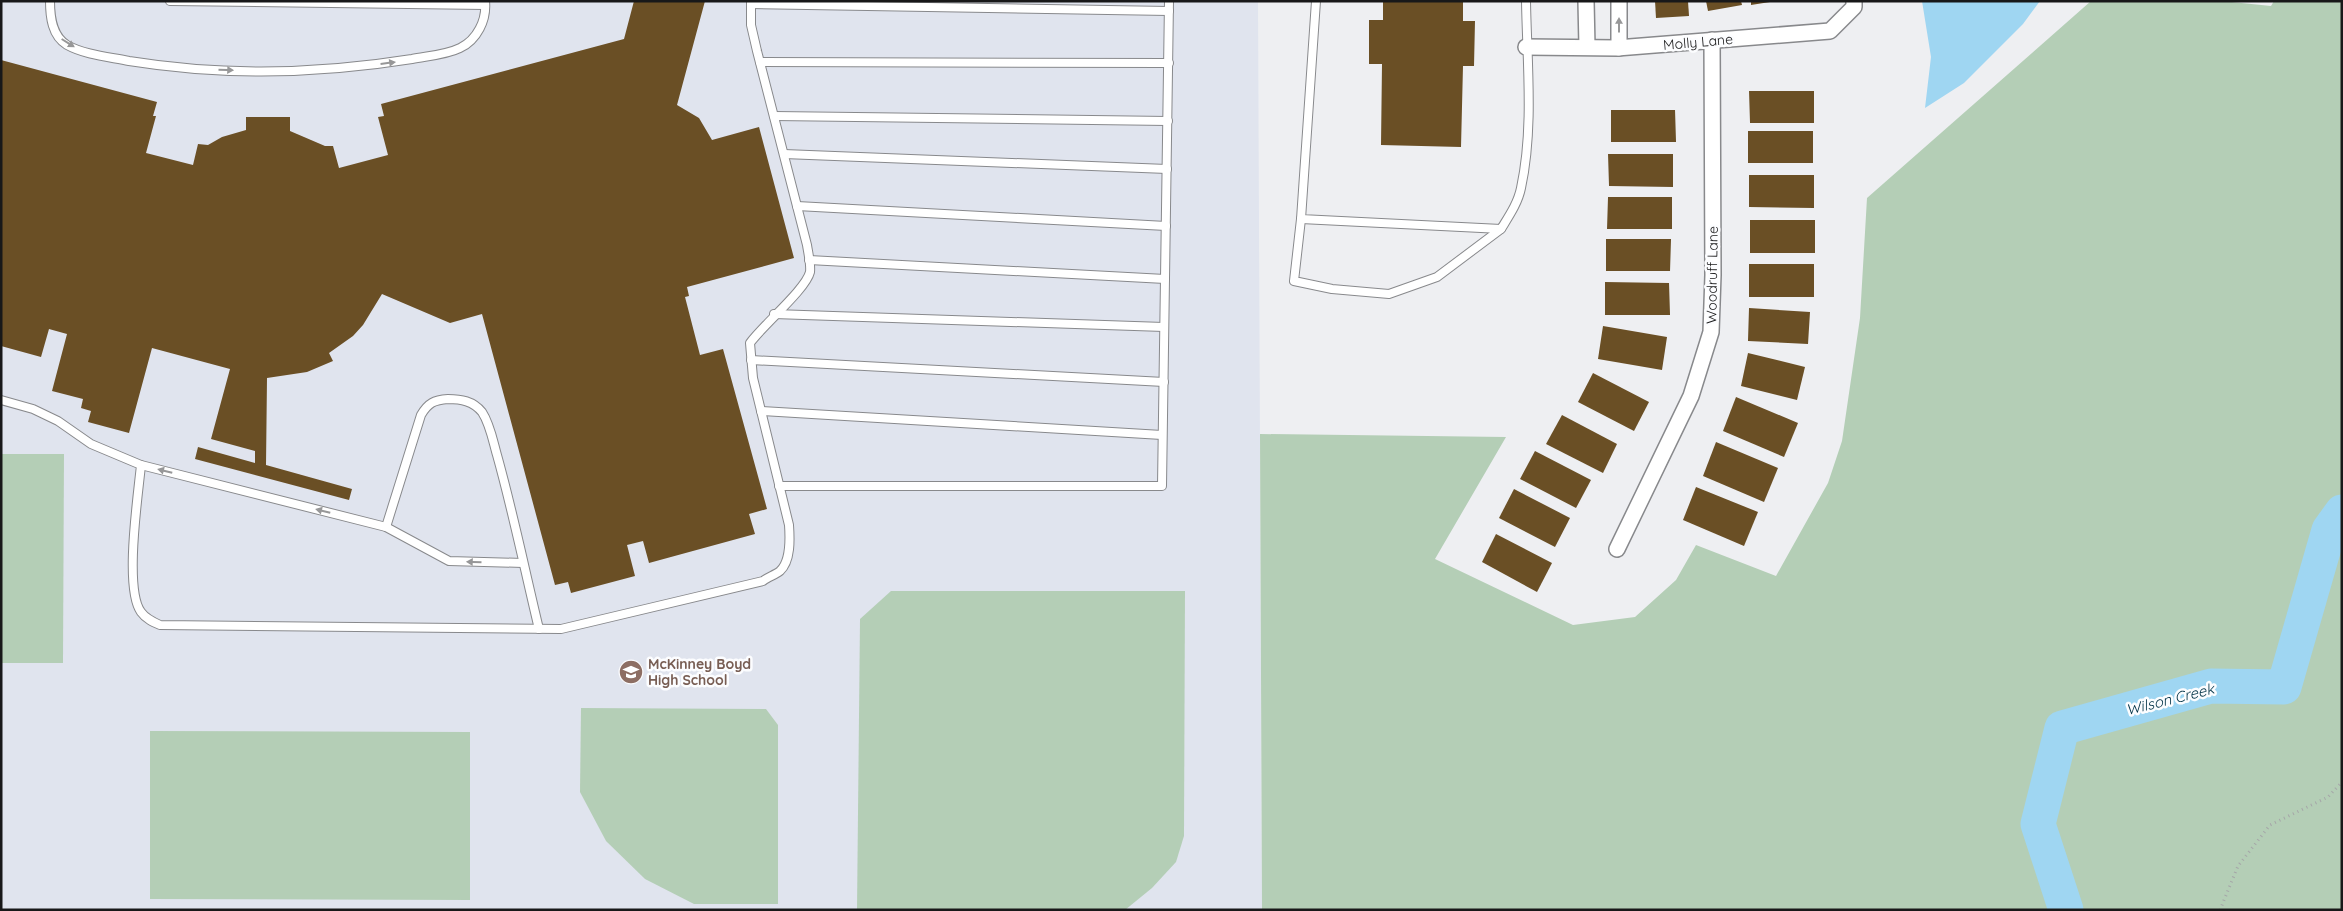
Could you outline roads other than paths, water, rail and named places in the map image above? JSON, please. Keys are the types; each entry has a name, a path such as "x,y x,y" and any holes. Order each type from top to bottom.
{"street":[{"path":"1586,1 1587,47"},
{"path":"1619,1 1619,48"},
{"name":"Molly Lane","path":"1526,47 1619,48 1830,31 1854,7 1854,1"},
{"name":"Woodruff Lane","path":"1617,549 1691,396 1711,332 1713,275 1712,40"}],"lane":[{"path":"50,1 51,19 56,34 66,44 76,48 100,55 150,64 251,71 317,70 351,67 434,55 461,48 477,35 485,3 170,1"},
{"path":"779,486 1162,486 1170,63 1169,1"},
{"path":"1316,1 1302,219 1294,281 1332,289 1389,294 1437,277 1501,229 1514,206 1522,179 1528,140 1526,1"},
{"path":"141,464 133,554 134,594 140,612 148,619 160,625 561,629 763,581 781,570 788,555 790,538 753,378 750,342 774,314 804,284 810,271 807,244 751,25 751,3 1169,11"},
{"path":"760,62 1170,63"},
{"path":"774,116 1168,121"},
{"path":"784,154 1167,169"},
{"path":"797,206 1166,226"},
{"path":"1302,219 1501,229"},
{"path":"809,260 1166,279"},
{"path":"774,314 1164,327"},
{"path":"751,360 1164,382"},
{"path":"1,400 33,409 58,421 91,444 141,464 386,526 449,561 523,563"},
{"path":"386,526 420,415 428,404 434,401 466,400 476,406 483,414 488,425 502,474 539,629"},
{"path":"761,411 1162,435"}],"water":[{"path":"1922,1 2040,1 2023,24 1964,83 1925,108 1931,57"}],"waterway":[{"name":"Wilson Creek","path":"2066,910 2038,824 2062,728 2211,686 2284,687 2329,530 2342,512"}],"place":[{"name":"McKinney Boyd High School","path":"631,672"}]}
